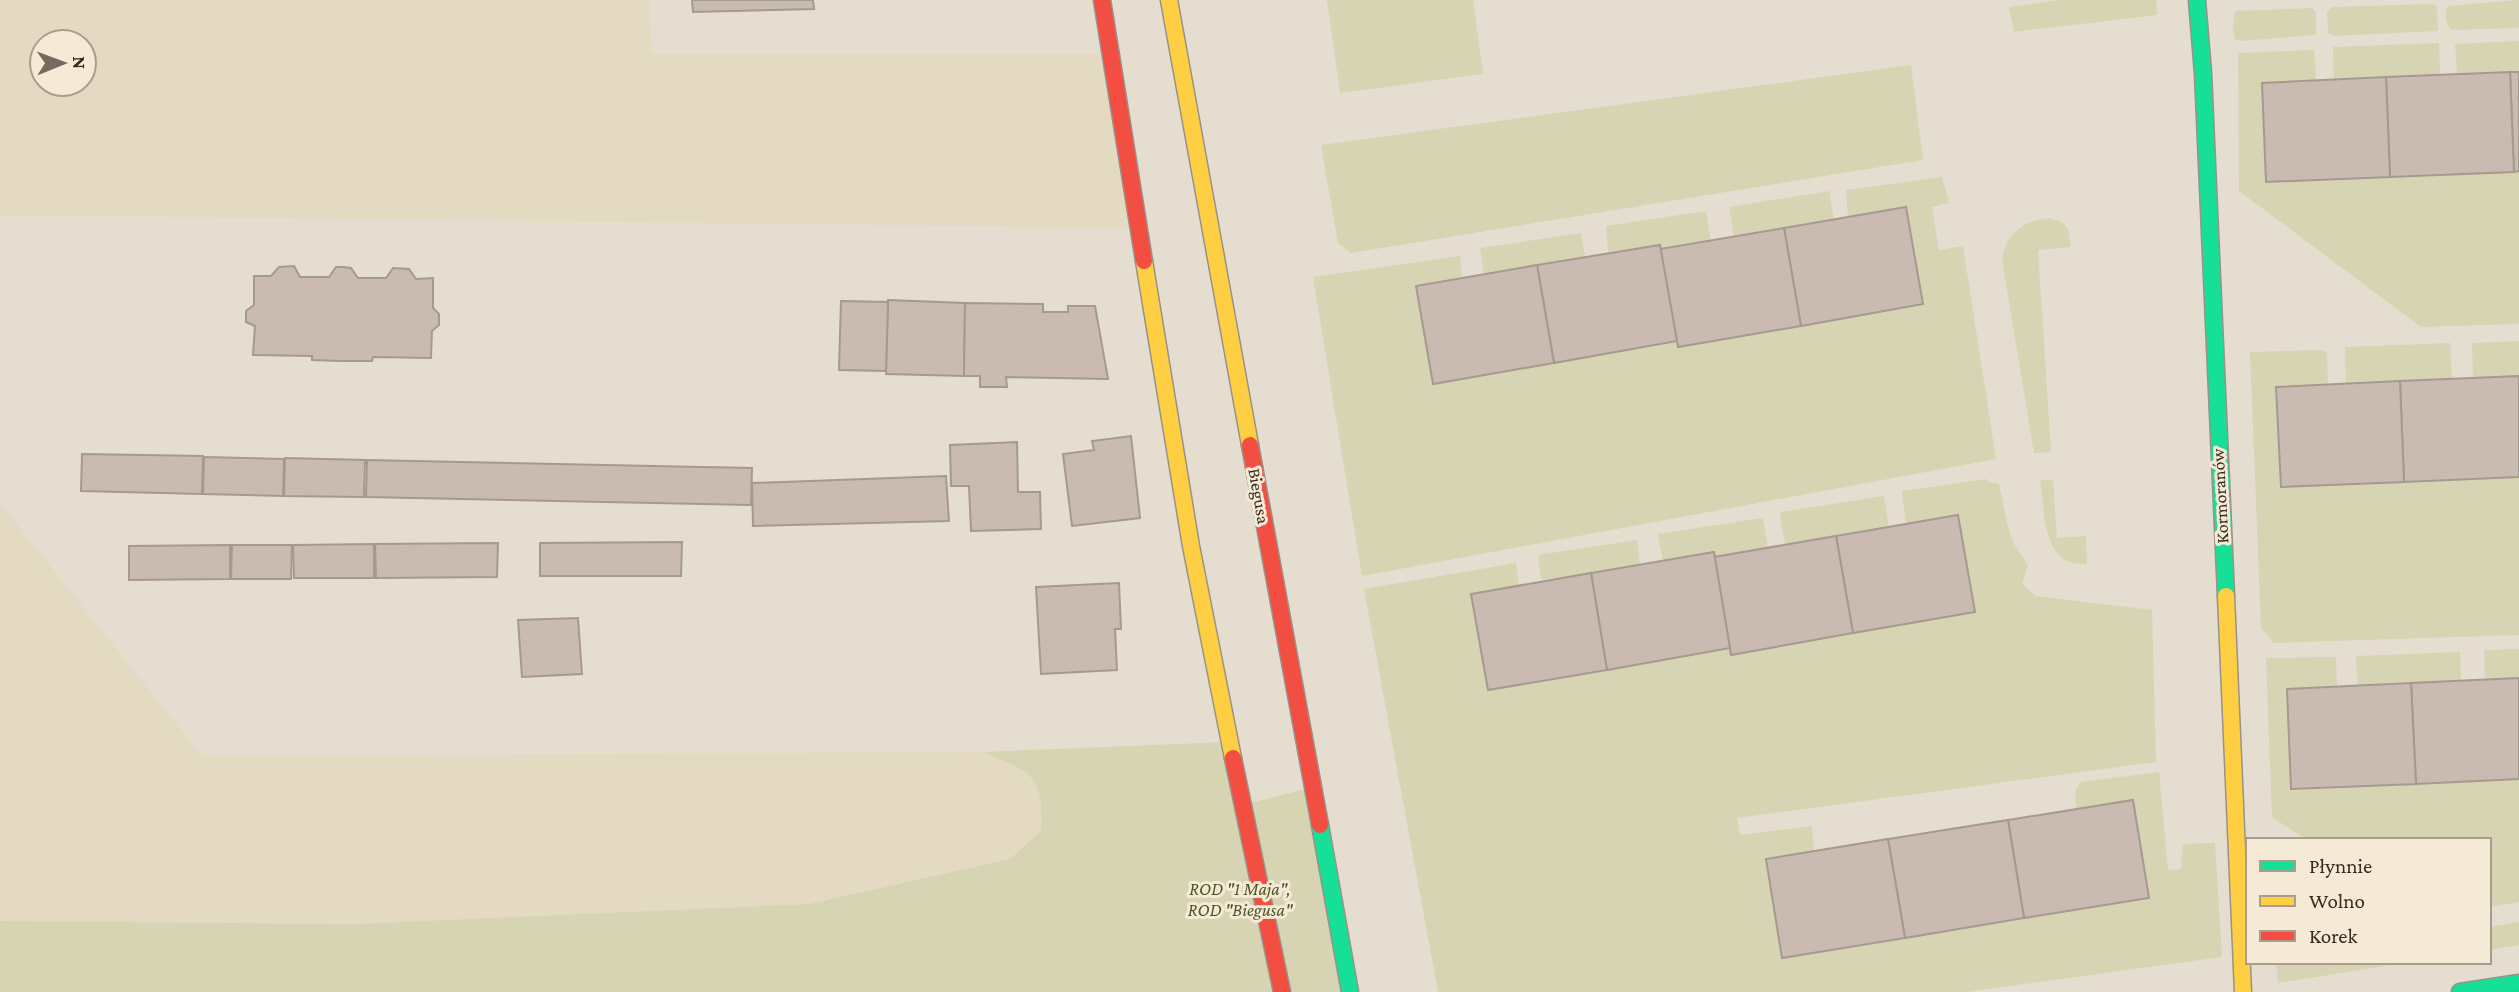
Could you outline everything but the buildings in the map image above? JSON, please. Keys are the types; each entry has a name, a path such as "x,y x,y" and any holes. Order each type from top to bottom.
{"street":[{"path":"1102,0 1140,228 1164,396 1196,574 1228,742 1282,992"},
{"name":"Biegusa","path":"1170,0 1350,992"},
{"name":"Kormoranów","path":"2197,0 2203,73 2244,992"},
{"path":"2459,992 2519,983"}],"shaded area":[{"path":"0,0 649,0 652,54 1111,54 1140,228 0,215"},
{"path":"0,503 202,756 982,752 1014,765 1034,780 1042,800 1041,831 1010,859 809,904 355,924 0,921"}],"green space":[{"path":"1327,0 1473,0 1483,74 1340,93"},
{"path":"2061,0 2156,0 2157,15 2014,32 2009,7"},
{"path":"2519,0 2519,28 2451,30 2446,22 2448,6"},
{"path":"2437,6 2438,31 2334,36 2328,33 2327,12 2332,7"},
{"path":"2312,8 2316,12 2316,35 2240,41 2235,39 2235,11"},
{"path":"2519,41 2519,72 2457,74 2455,44"},
{"path":"2439,43 2440,75 2334,79 2333,47"},
{"path":"2314,50 2316,80 2262,83 2267,182 2519,171 2519,324 2421,327 2239,191 2238,53"},
{"path":"1911,65 1923,160 1351,253 1338,243 1321,145"},
{"path":"1942,177 1949,203 1932,207 1939,250 1963,246 1996,459 1362,576 1313,277 1460,256 1462,278 1416,286 1433,384 1677,341 1678,347 1922,304 1906,207 1848,217 1846,190"},
{"path":"1829,191 1834,221 1734,236 1729,207"},
{"path":"1706,211 1711,242 1608,252 1606,226"},
{"path":"2050,218 2061,222 2067,228 2070,247 2038,250 2051,452 2034,453 2002,260 2012,235 2025,225"},
{"path":"1581,233 1585,257 1484,274 1480,248"},
{"path":"2519,341 2519,376 2473,378 2472,343"},
{"path":"2450,343 2452,379 2346,384 2345,347"},
{"path":"2321,350 2327,353 2328,385 2276,387 2281,487 2519,477 2519,635 2274,643 2261,628 2250,352"},
{"path":"1987,479 1987,482 1999,484 2014,544 2028,565 2022,584 2036,596 2152,610 2156,762 1737,818 1740,835 1812,826 1814,852 1766,860 1782,958 2149,898 2133,800 2076,809 2075,791 2081,782 2159,772 2168,870 2181,869 2183,844 2215,843 2222,957 1967,992 1438,992 1364,589 1516,563 1519,585 1471,594 1488,690 1730,648 1732,655 1974,612 1958,515 1906,524 1902,491"},
{"path":"2040,480 2053,480 2057,538 2086,536 2087,564 2072,563 2061,557 2054,548 2045,522"},
{"path":"1884,496 1889,528 1785,545 1780,512"},
{"path":"1763,518 1768,549 1714,557 1713,552 1663,560 1658,534"},
{"path":"1637,540 1640,565 1541,580 1538,555"},
{"path":"2519,649 2519,678 2485,679 2484,650"},
{"path":"2460,652 2461,681 2358,685 2356,656"},
{"path":"2336,657 2337,687 2287,689 2291,789 2519,779 2519,902 2491,907 2491,838 2304,838 2272,817 2266,658"},
{"name":"ROD \"1 Maja\", ROD \"Biegusa\"","path":"1228,742 1242,805 1313,787 1350,992 0,992 0,921 355,924 809,904 1010,859 1041,831 1040,798 1037,787 1023,771 982,752"},
{"path":"2519,922 2519,945 2491,950 2491,927"},
{"path":"2276,964 2397,964 2278,983"}],"traffic: fast":[{"path":"2197,0 2203,73 2226,596"},
{"path":"1320,825 1350,992"},
{"path":"2460,992 2519,983"}],"traffic: slow":[{"path":"1169,0 1250,445"},
{"path":"1144,261 1191,546 1233,758"},
{"path":"2226,596 2243,992"}],"traffic: jam":[{"path":"1102,0 1144,261"},
{"path":"1250,445 1320,825"},
{"path":"1233,758 1282,992"}]}
